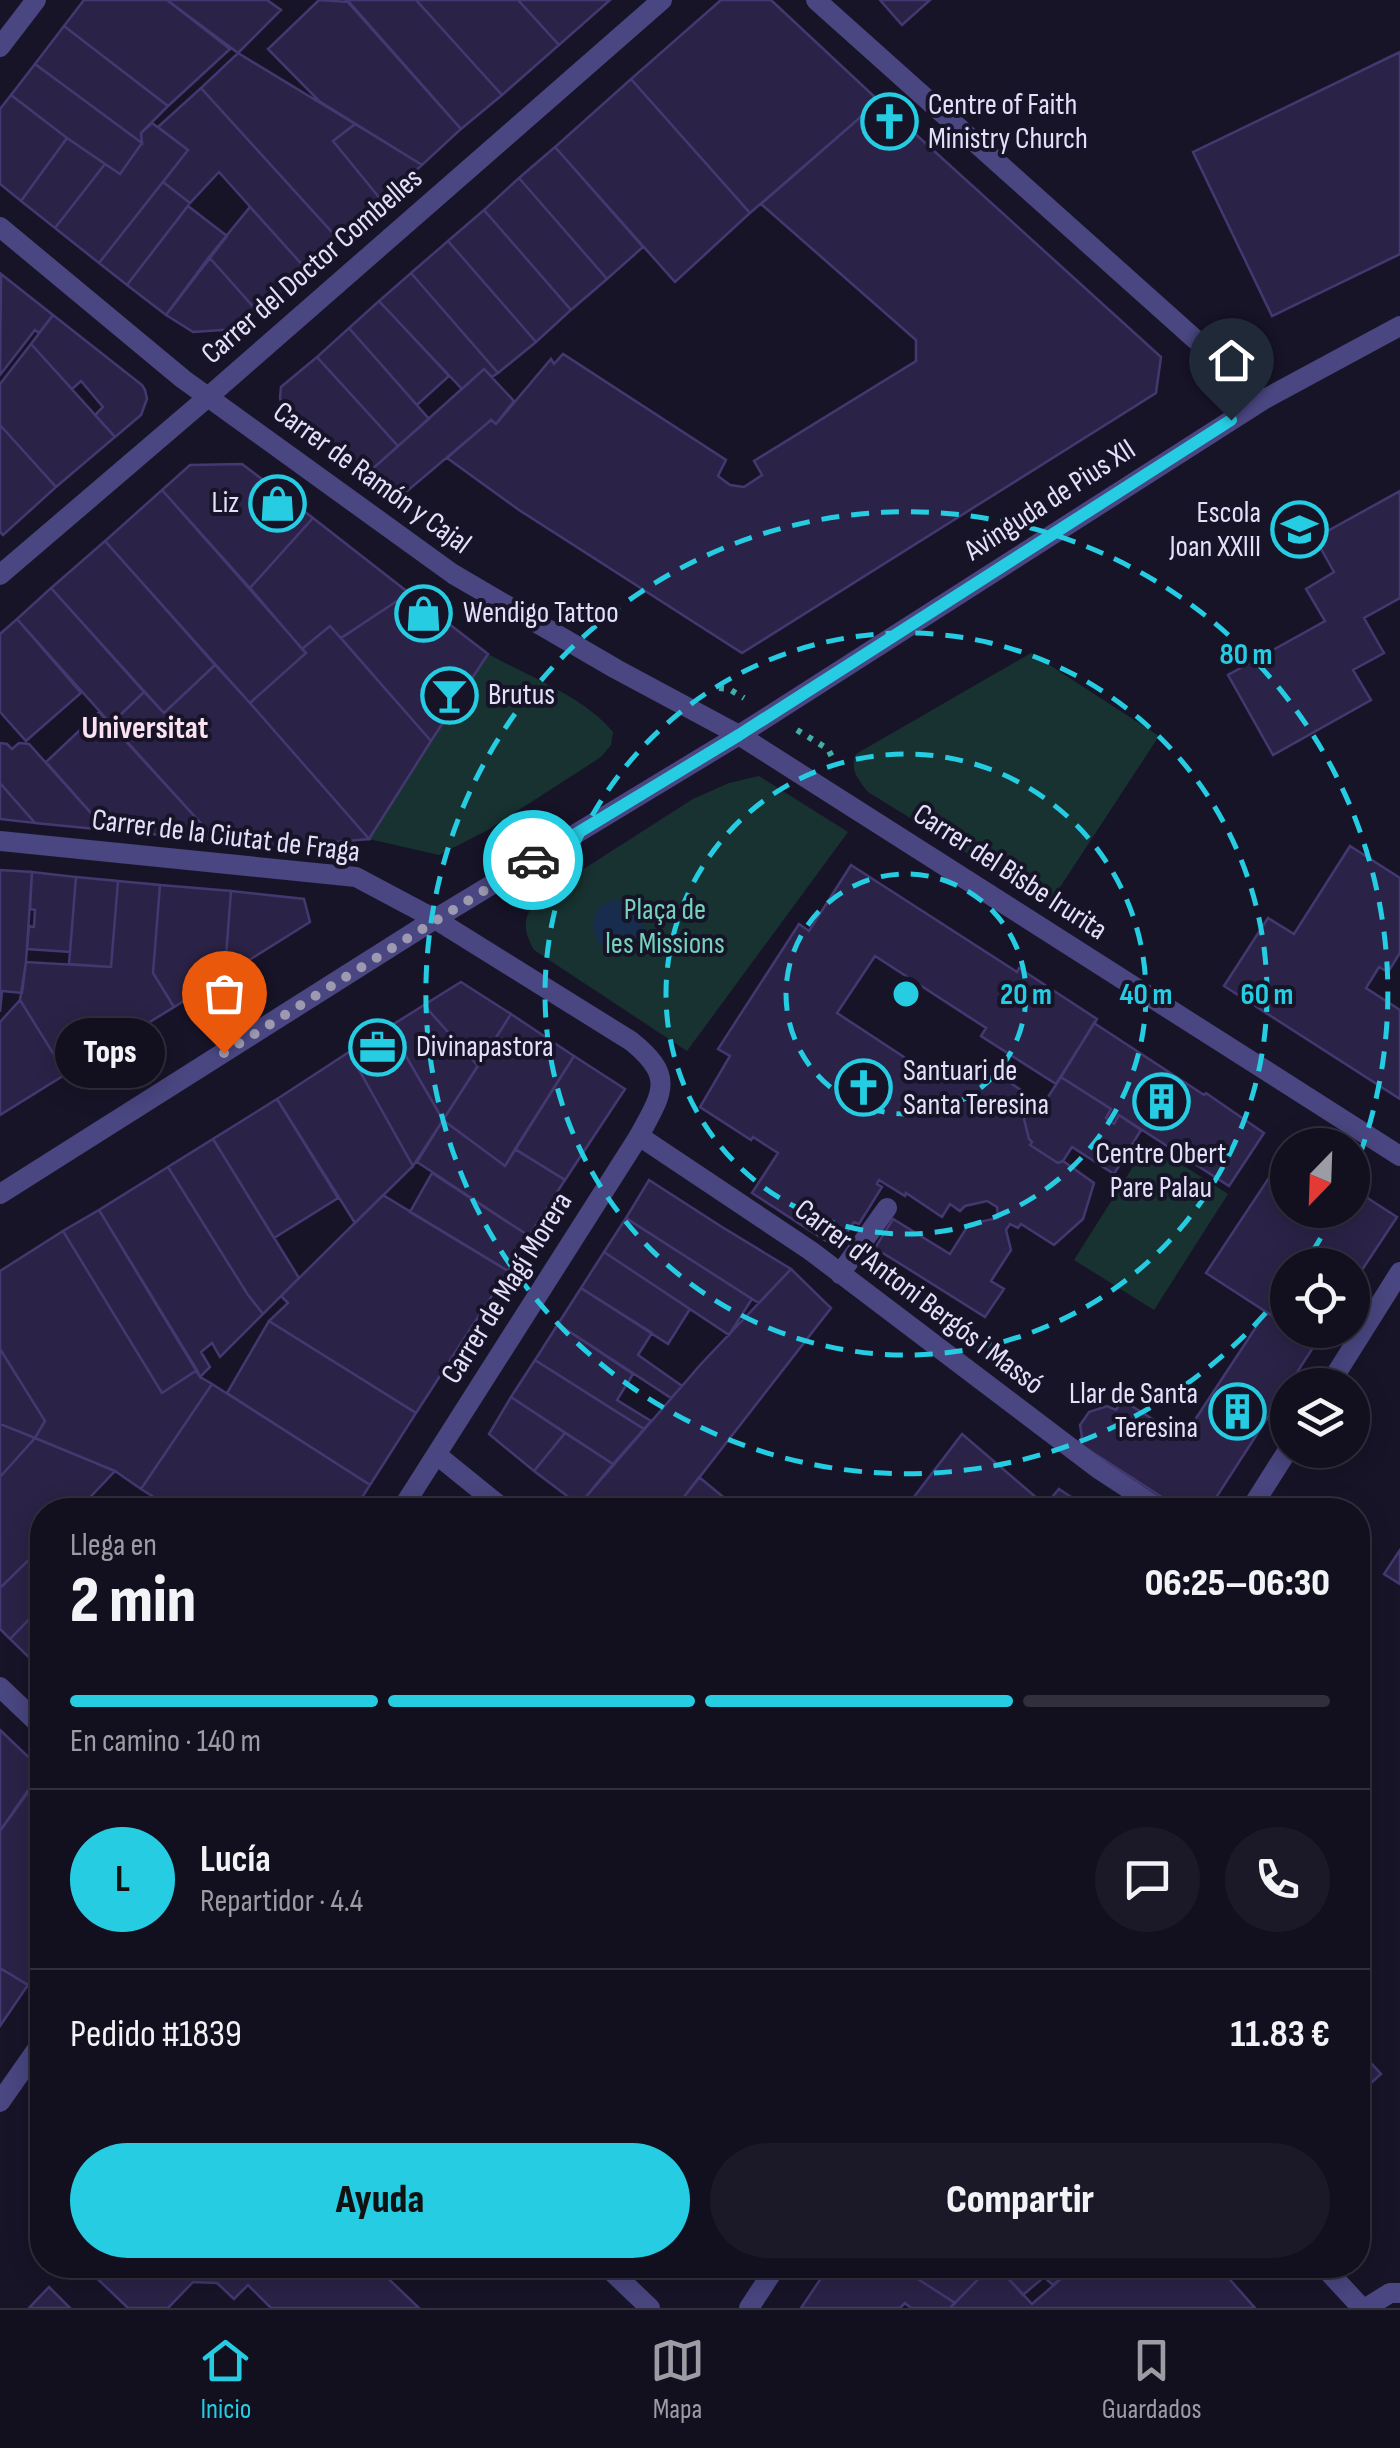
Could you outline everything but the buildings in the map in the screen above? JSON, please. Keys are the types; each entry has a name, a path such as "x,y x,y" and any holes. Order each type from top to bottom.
{"street":[{"path":"0,47 36,0"},
{"name":"Carrer del Doctor Combelles","path":"0,575 662,0"},
{"path":"816,0 1263,400"},
{"name":"Carrer de Ramón y Cajal","path":"0,227 208,398 453,574 601,661 739,735"},
{"name":"Avinguda de Pius XII","path":"739,735 1263,400 1400,326"},
{"path":"0,1194 436,919 739,735"},
{"name":"Carrer del Bisbe Irurita","path":"739,735 1400,1156"},
{"name":"Carrer de la Ciutat de Fraga","path":"0,841 356,877 436,919"},
{"name":"Carrer de Magí Morera","path":"409,1498 639,1136 661,1096 662,1083 656,1067 639,1048 436,919"},
{"name":"Carrer d'Antoni Bergós i Massó","path":"639,1136 810,1251 1143,1498"},
{"path":"840,1274 886,1208"},
{"path":"1340,1368 1400,1272"},
{"path":"437,1455 490,1498"},
{"path":"1258,1498 1277,1468"},
{"path":"0,1686 30,1715"},
{"path":"0,2102 30,2059"},
{"path":"619,2278 650,2308"},
{"path":"750,2308 768,2278"},
{"path":"1335,2278 1364,2308 1390,2293 1400,2293"}],"green space":[{"path":"1031,653 1159,736 1049,904 868,792 854,765 856,754"},
{"path":"488,654 587,708 613,732 611,745 601,757 488,830 439,855 369,839"},
{"name":"Plaça de les Missions","path":"759,776 848,832 687,1051 534,950 526,921 543,895 693,799 729,783"},
{"path":"1148,1143 1228,1194 1154,1310 1074,1260"}],"water":[{"path":"618,900 636,907 643,925 636,943 618,950 600,943 593,925 600,907"}],"way so far":[{"path":"224,1053 533,860"}],"place":[{"name":"Centre of Faith Ministry Church","path":"889,122"},
{"name":"Liz","path":"278,503"},
{"name":"Escola Joan XXIII","path":"1300,530"},
{"name":"Wendigo Tattoo","path":"424,613"},
{"name":"Brutus","path":"449,695"},
{"name":"Divinapastora","path":"377,1047"},
{"name":"Tops","path":"224,1053"},
{"name":"Santuari de Santa Teresina","path":"864,1088"},
{"name":"Centre Obert Pare Palau","path":"1161,1102"},
{"name":"Llar de Santa Teresina","path":"1237,1411"}],"district":[{"name":"Universitat","path":"145,728"}],"route":[{"path":"533,860 739,735 1231,420"}]}
